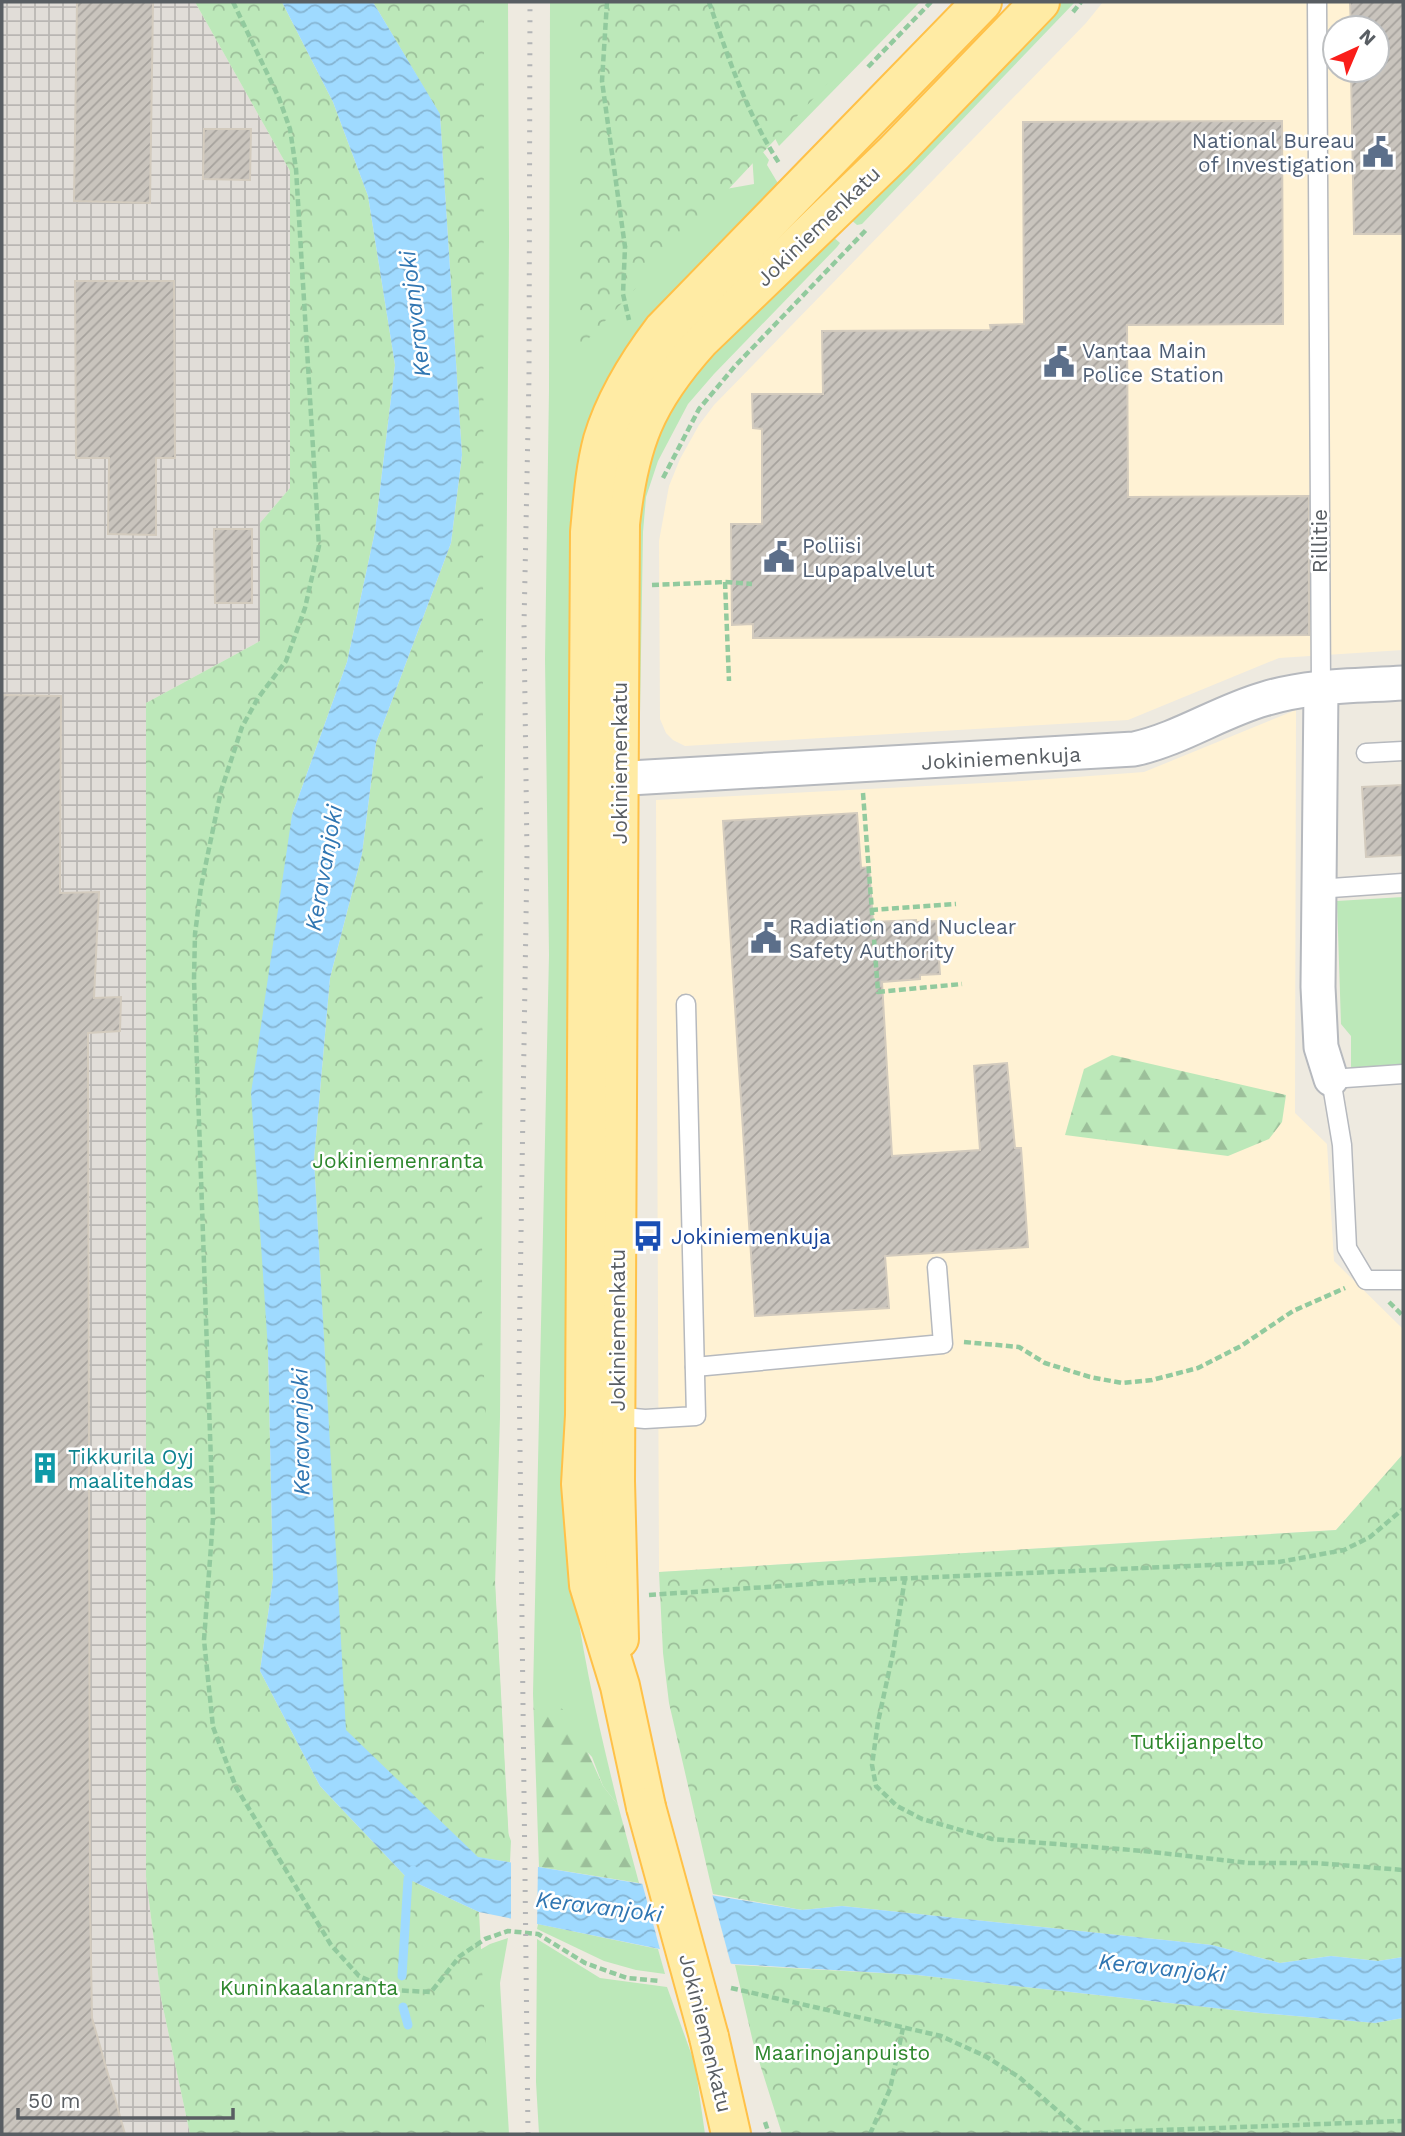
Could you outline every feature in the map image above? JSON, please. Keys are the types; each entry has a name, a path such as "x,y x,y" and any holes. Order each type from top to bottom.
{"main road":[{"name":"Jokiniemenkatu","path":"604,779 590,532 595,479 603,439 624,390 663,330 982,2"},
{"name":"Jokiniemenkatu","path":"732,2134 709,2037 646,1807 620,1686 615,1481 600,1416 604,779 625,478 631,454 654,399 677,366 894,153 1055,9"}],"street":[{"name":"Jokiniemenkuja","path":"604,779 1134,749 1160,743 1262,699 1294,691 1403,682"},
{"name":"Rillitie","path":"1321,688 1318,987 1321,1047 1331,1079"}],"lane":[{"name":"Rillitie","path":"1317,2 1321,688"},
{"path":"1366,752 1403,751"},
{"path":"1317,889 1403,883"},
{"path":"600,1416 645,1419 696,1416 686,1004"},
{"path":"1403,1074 1331,1079 1342,1145 1347,1248 1366,1280 1403,1280"},
{"path":"695,1367 943,1345 937,1267"}],"path":[{"path":"233,2 279,97 290,129 296,169 319,546 305,608 286,661 258,698 242,727 221,791 201,887 195,934 194,992 213,1519 205,1653 213,1727 236,1787 331,1945 359,1976 391,1990 431,1993"},
{"path":"607,2 602,81 625,247 623,294 631,325"},
{"path":"709,2 759,131 778,161"},
{"path":"1055,9 1081,2"},
{"path":"659,487 699,409 736,365 873,223"},
{"path":"652,572 652,597"},
{"path":"725,582 729,681"},
{"path":"652,584 752,584"},
{"path":"861,766 878,992 962,984"},
{"path":"871,910 956,904"},
{"path":"943,1345 969,1341 1019,1347 1045,1363 1090,1377 1122,1383 1152,1380 1198,1368 1241,1346 1293,1311 1328,1293 1366,1280"},
{"path":"648,1595 905,1578 1279,1562 1344,1550 1370,1537 1403,1509"},
{"path":"905,1578 872,1765 876,1786 897,1806 922,1819 992,1839 1144,1850 1248,1863 1316,1863 1403,1870"},
{"path":"870,2134 890,2089 903,2028 941,2036 985,2056 1019,2077 1083,2133"},
{"path":"1020,2134 1403,2121"}],"shaded area":[{"path":"2,2 195,2 290,171 290,488 260,523 260,641 146,703 146,1877 161,1998 190,2134 2,2134"},
{"path":"1103,2 1403,2 1403,650 1279,658 1128,720 685,746 666,733 660,719 659,541 669,486 680,459 714,405 1086,23"},
{"path":"1296,710 1295,1113 1327,1144 1334,1261 1403,1329 1403,1454 1336,1530 659,1572 656,800 1144,772"}],"green space":[{"name":"Kuninkaalanranta","path":"195,2 282,2 333,102 368,196 395,365 375,531 347,662 292,815 268,1350 273,1579 260,1671 320,1786 408,1879 479,1912 491,2134 190,2134 161,1998 146,1877 146,703 260,641 260,523 290,488 290,171"},
{"name":"Jokiniemenranta","path":"373,2 484,2 482,1338 510,1862 477,1857 345,1730 314,1159 330,978 362,854 376,743 451,543 462,455 440,115"},
{"path":"470,2 508,2 509,238 500,1417 495,1587 508,1833 511,1841 510,1862 477,1857"},
{"path":"550,2 627,2 641,204 754,184 752,154 757,144 769,160 767,165 779,185 650,319 572,1572 597,1718 618,1805 603,1786 592,1757 533,1694 549,955 545,659"},
{"path":"576,2 904,2 575,353"},
{"path":"898,2 920,2 779,146 766,121"},
{"path":"1060,2 1075,2 862,224 857,225 849,218"},
{"path":"831,235 840,243 837,247 688,404 658,461 646,497 643,532 640,712 629,711 637,491 667,411 699,370"},
{"path":"1403,897 1403,1064 1351,1068 1351,1036 1341,1024 1337,901"},
{"path":"1112,1055 1286,1095 1282,1122 1269,1139 1228,1156 1065,1135 1084,1069"},
{"name":"Tutkijanpelto","path":"1403,1454 1403,1957 1378,1961 1331,1956 1280,1963 1212,1945 842,1906 802,1910 713,1894 669,1703 663,1653 659,1572 1336,1530"},
{"path":"533,1694 552,1697 575,1724 603,1786 618,1805 639,1883 539,1867"},
{"path":"538,1924 658,1949 665,1974 636,1970 604,1961 537,1929"},
{"path":"508,1938 500,1983 509,2134 454,2134 473,1954"},
{"path":"537,1939 600,1978 667,1987 695,2064 705,2134 539,2134 536,2082"},
{"name":"Maarinojanpuisto","path":"735,1965 917,1975 1375,2023 1403,2018 1403,2134 782,2134 753,2042"}],"water":[{"name":"Keravanjoki","path":"282,2 373,2 440,114 462,455 451,543 376,743 362,854 330,978 314,1159 346,1730 478,1857 802,1910 842,1906 1212,1945 1280,1963 1331,1956 1378,1961 1403,1957 1403,2018 1375,2023 917,1975 733,1964 479,1912 408,1879 320,1786 260,1671 273,1579 268,1350 251,1093 292,815 347,662 375,531 395,365 368,196 333,102"}],"pier":[{"path":"511,1859 538,1863 537,1927 511,1922"},
{"path":"641,1879 711,1890 732,1968 661,1953"}],"building":[{"path":"77,2 153,2 150,203 74,201"},
{"name":"National Bureau of Investigation","path":"1350,2 1403,2 1403,234 1354,234 1351,84 1391,84 1391,14 1350,14"},
{"name":"Vantaa Main Police Station","path":"1282,121 1283,324 1127,325 1128,497 1309,496 1309,635 753,638 753,624 732,625 731,524 762,524 762,429 753,428 752,394 823,394 822,331 991,330 990,325 1024,324 1023,122"},
{"path":"204,129 251,129 250,180 203,179"},
{"path":"75,281 174,281 175,458 156,458 156,535 108,534 109,458 76,458"},
{"path":"214,529 252,529 252,603 215,603"},
{"name":"Tikkurila Oyj maalitehdas","path":"2,695 61,696 60,893 99,892 94,998 121,997 120,1031 88,1033 90,1904 92,2018 125,2134 2,2134"},
{"path":"1403,785 1403,855 1366,857 1362,787"},
{"path":"857,813 861,868 869,867 873,922 936,921 940,974 920,975 920,979 882,982 892,1156 980,1150 974,1066 1007,1063 1015,1148 1021,1148 1028,1247 885,1256 889,1308 755,1316 723,821"}],"waterway":[{"path":"402,1976 408,1879 413,1870"},
{"path":"403,2007 408,2025"}],"railway":[{"path":"528,2134 519,1362 527,855 524,625 529,377 530,2"}],"place":[{"name":"National Bureau of Investigation","path":"1378,152"},
{"name":"Vantaa Main Police Station","path":"1059,362"},
{"name":"Poliisi Lupapalvelut","path":"779,557"},
{"name":"Radiation and Nuclear Safety Authority","path":"766,938"},
{"name":"Jokiniemenkuja","path":"648,1236"},
{"name":"Tikkurila Oyj maalitehdas","path":"45,1468"}]}
